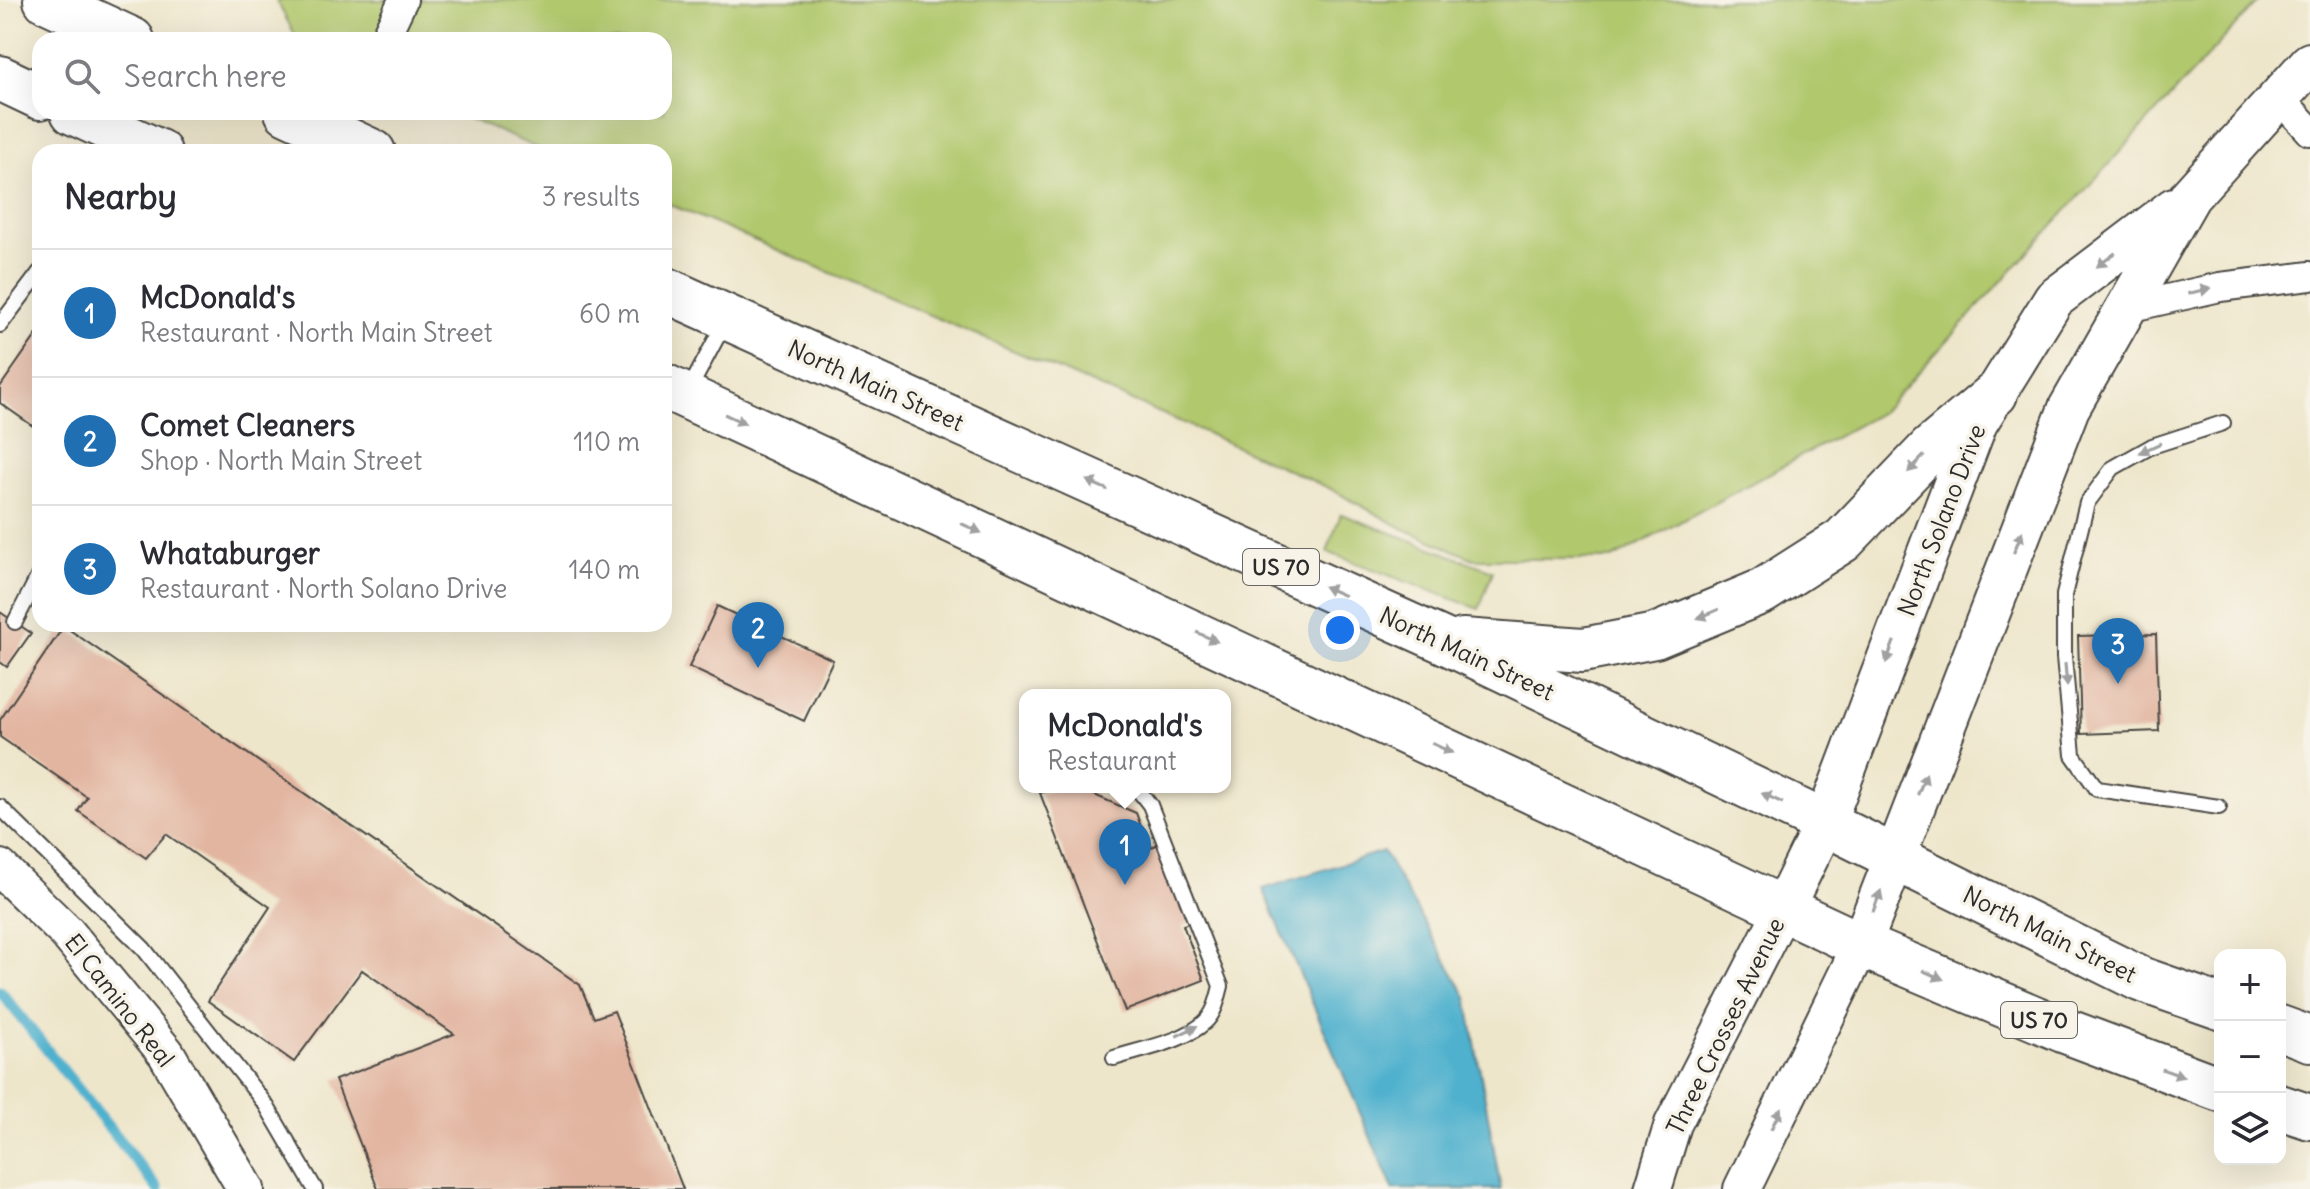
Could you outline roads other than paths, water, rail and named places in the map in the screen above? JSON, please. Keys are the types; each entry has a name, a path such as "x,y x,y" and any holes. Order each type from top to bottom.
{"main road":[{"path":"46,0 115,32"},
{"name":"North Solano Drive","path":"1783,909 1825,823 1977,423 2054,299 2190,196 2310,63"},
{"path":"0,78 32,93"},
{"path":"90,120 142,144"},
{"path":"312,120 355,134"},
{"name":"North Solano Drive","path":"1861,945 2069,408 2190,196"},
{"name":"North Main Street","path":"672,293 1442,640 1893,856 2140,979 2214,1005"},
{"name":"US 70","path":"675,391 1861,945 2063,1030 2214,1087"},
{"path":"1442,640 1583,650 1655,636 1763,591 1843,540 1931,448 1995,394"},
{"path":"2286,1030 2310,1039"},
{"path":"2286,1109 2310,1117"}],"street":[{"path":"388,32 403,0"},
{"path":"2279,97 2310,131"},
{"path":"2123,309 2220,287 2310,276"},
{"name":"El Camino Real","path":"0,868 67,933 166,1053 246,1189"},
{"name":"Three Crosses Avenue","path":"1653,1189 1673,1124 1783,909"},
{"path":"1742,1189 1861,945"}],"lane":[{"path":"0,325 32,283"},
{"path":"675,391 727,318"},
{"path":"2219,807 2097,789 2073,755 2064,657 2064,595 2087,503 2113,468 2152,446 2223,423"},
{"path":"15,622 32,589"},
{"path":"1114,1058 1184,1034 1206,1022 1217,1004 1221,986 1150,805 1141,793"},
{"path":"0,807 144,949 266,1105 315,1189"}],"water":[{"path":"1383,851 1467,997 1501,1189 1393,1189 1263,889"}],"waterway":[{"path":"0,991 158,1189"}],"place":[{"name":"Comet Cleaners","path":"758,668"},
{"name":"Whataburger","path":"2118,684"},
{"name":"McDonald's","path":"1125,885"}]}
